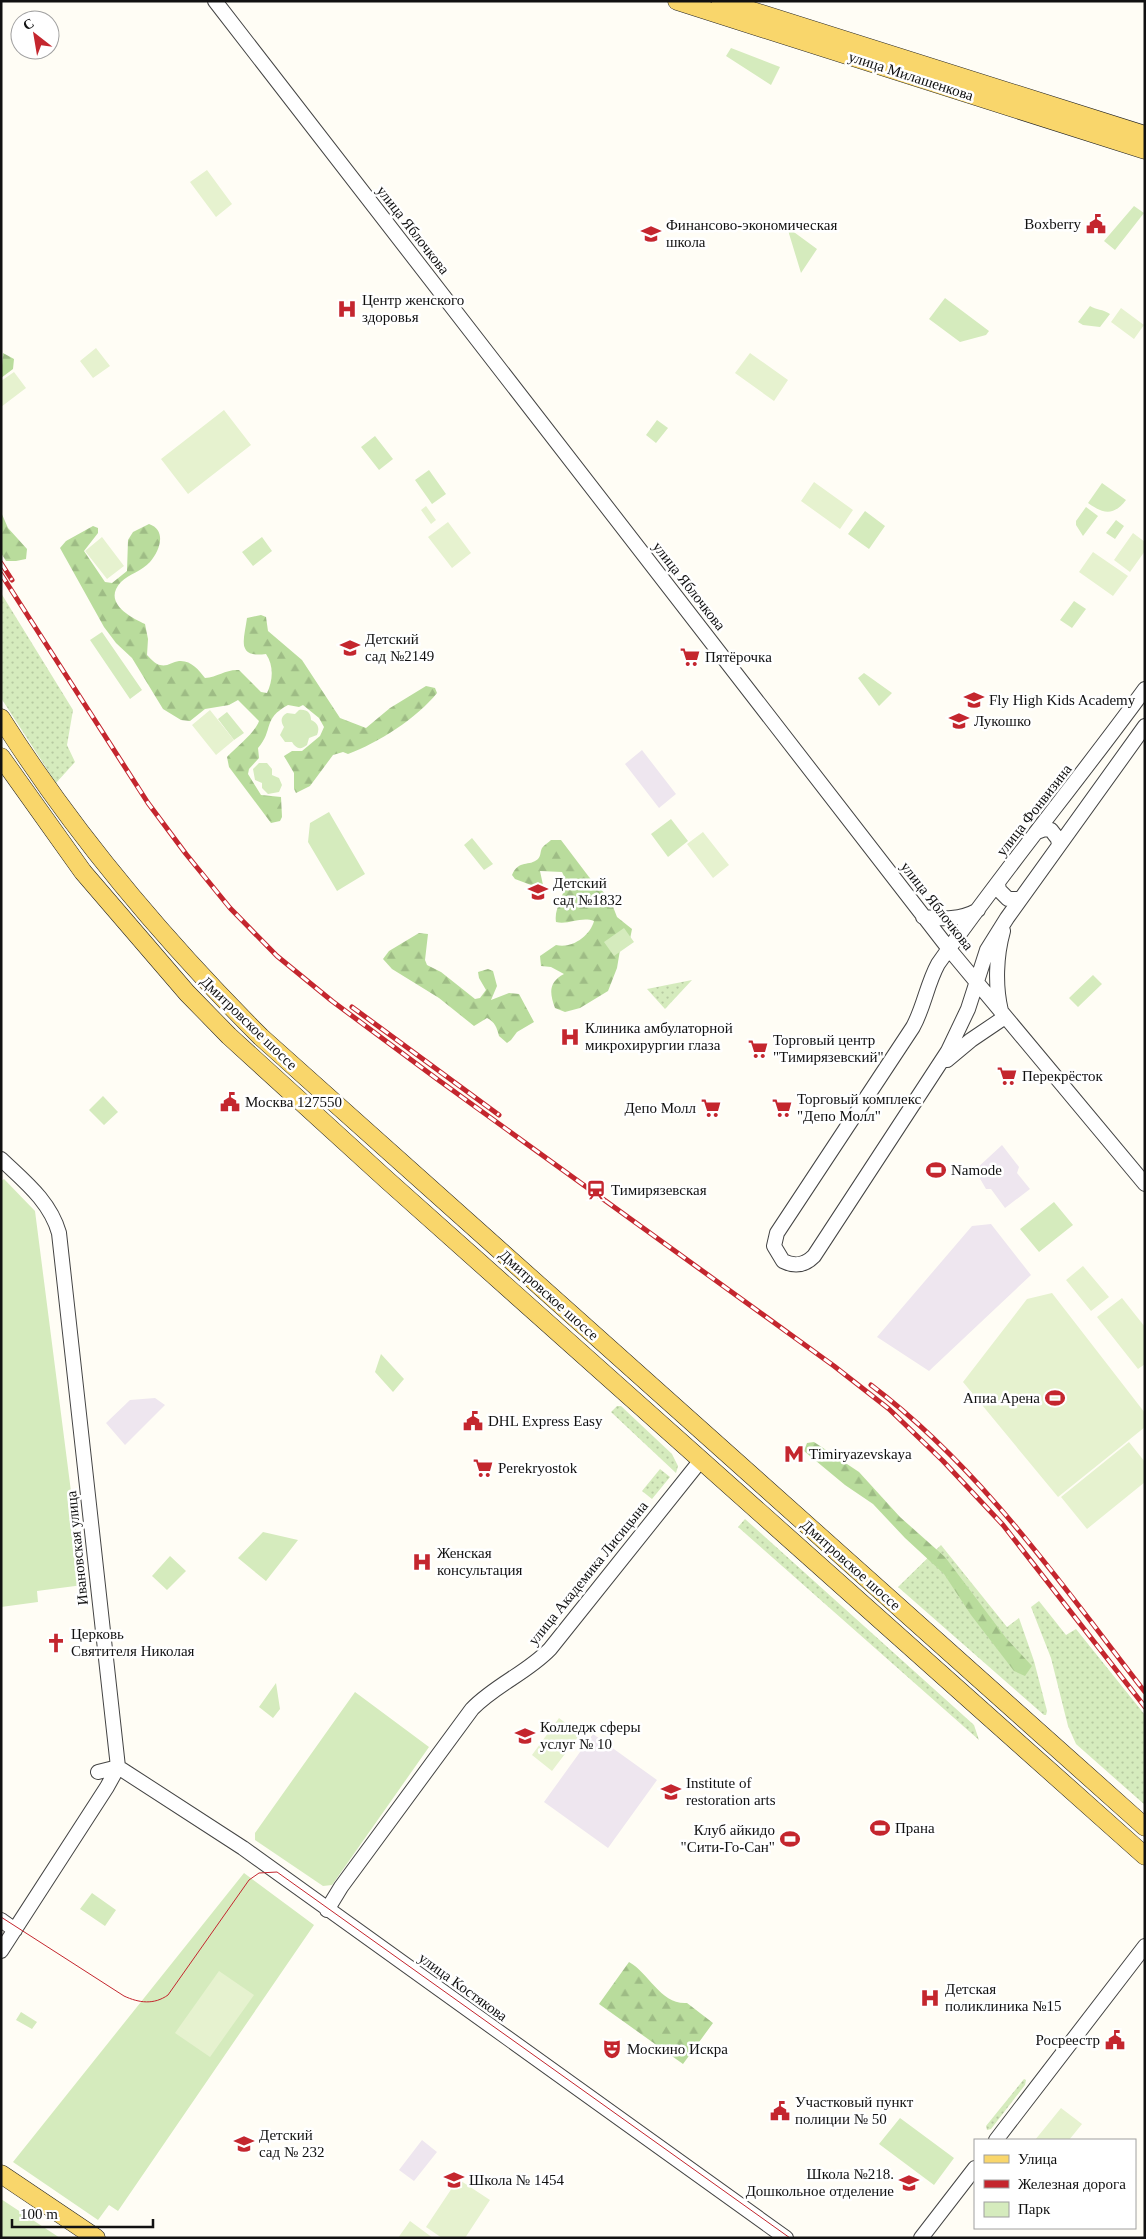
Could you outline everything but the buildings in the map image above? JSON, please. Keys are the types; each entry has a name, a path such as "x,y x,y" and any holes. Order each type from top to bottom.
{"main road":[{"name":"улица Милашенкова","path":"677,1 1145,150"},
{"name":"улица Милашенкова","path":"721,1 1145,134"},
{"name":"Дмитровское шоссе","path":"1,718 48,789 109,871 201,977 261,1037 1145,1828"},
{"name":"Дмитровское шоссе","path":"1,757 83,872 187,993 229,1036 387,1180 1145,1856"},
{"path":"1,2174 96,2238"}],"street":[{"name":"улица Яблочкова","path":"215,1 923,917 1145,1184"},
{"name":"улица Фонвизина","path":"933,1074 814,1256 800,1265 783,1261 774,1246 776,1235 913,1027 923,1004 930,979 949,949 1088,768 1145,689"},
{"path":"933,1074 961,1028 978,983 987,950 1020,899 1145,726"},
{"path":"1037,832 1044,829 1051,830 1058,838 1059,845"},
{"path":"998,884 999,890 1008,900 1020,899"},
{"path":"923,917 955,918 968,916 979,909"},
{"path":"933,1074 971,1040 1003,1015 998,996 998,961 999,945 1007,918"},
{"name":"Ивановская улица","path":"1,1159 43,1201 50,1211 59,1233 118,1767"},
{"name":"улица Академика Лисицына","path":"327,1910 472,1709 487,1695 532,1665 550,1649 701,1460"},
{"path":"98,1772 118,1767"},
{"path":"1,1951 118,1767"},
{"name":"улица Костякова","path":"118,1767 243,1848 786,2238"},
{"path":"1,1920 15,1930"},
{"path":"997,2139 1145,1946"},
{"path":"921,2238 974,2169"}],"shaded area":[{"path":"642,750 676,794 659,808 625,764"},
{"path":"1002,1145 1019,1167 1017,1173 1030,1189 1005,1208 991,1189 986,1189 975,1170"},
{"path":"991,1224 1031,1275 929,1371 877,1337 972,1226"},
{"path":"155,1398 165,1405 125,1445 106,1423 130,1400"},
{"path":"593,1734 657,1780 608,1848 544,1802"},
{"path":"422,2140 437,2152 414,2181 399,2170"}],"green space":[{"path":"731,48 780,67 771,85 726,56"},
{"path":"207,170 232,204 216,217 190,182"},
{"path":"1134,206 1144,213 1115,250 1104,241"},
{"path":"787,227 817,249 801,273"},
{"path":"945,298 989,331 986,335 960,342 929,319"},
{"path":"1090,306 1110,314 1100,327 1083,325 1078,322"},
{"path":"1121,308 1144,325 1134,339 1111,322"},
{"path":"96,348 110,366 93,378 80,361"},
{"path":"3,353 14,359 13,369 1,378"},
{"path":"750,353 788,380 774,401 735,373"},
{"path":"14,372 26,388 1,407 1,381"},
{"path":"224,410 251,445 188,494 161,459"},
{"path":"657,420 668,428 656,443 646,435"},
{"path":"375,436 393,459 379,470 361,447"},
{"path":"429,470 446,494 432,504 415,480"},
{"path":"814,482 853,510 840,529 801,501"},
{"path":"1102,483 1126,500 1113,511 1103,511 1088,503"},
{"path":"426,506 436,520 431,524 421,510"},
{"path":"1086,507 1098,516 1083,536 1076,525 1076,521"},
{"path":"865,511 885,526 869,549 848,534"},
{"path":"1,512 8,528 27,549 26,559 6,561 1,553"},
{"path":"1116,520 1124,526 1115,539 1106,533"},
{"path":"448,522 471,553 452,568 428,537"},
{"path":"149,524 155,527 160,536 157,552 147,565 121,582 116,589 115,596 120,608 145,624 148,639 147,655 156,663 165,665 179,661 187,662 205,678 239,670 261,692 267,693 272,673 269,659 266,654 256,655 250,653 244,646 247,618 261,615 266,617 268,631 302,660 340,718 366,728 390,708 426,686 435,688 437,693 419,712 396,729 348,754 343,752 333,755 310,786 296,793 294,789 294,773 284,756 292,751 302,751 320,736 324,727 319,718 303,705 299,707 288,705 280,710 271,720 266,736 258,748 259,758 249,769 248,774 261,795 281,797 282,817 280,821 271,823 229,767 227,757 250,735 259,721 238,700 229,705 205,709 190,721 181,720 163,709 132,658 116,643 104,627 60,548 66,541 93,526 98,528 98,533 84,551 105,582 112,583 127,571 128,540 133,532"},
{"path":"1133,533 1145,542 1145,551 1130,572 1114,560"},
{"path":"102,537 124,566 107,579 85,551"},
{"path":"262,537 272,551 253,566 242,552"},
{"path":"1093,552 1128,576 1113,596 1079,572"},
{"path":"1,593 73,710 67,745 75,762 56,783 1,698"},
{"path":"1074,601 1086,609 1072,628 1060,620"},
{"path":"102,632 142,690 130,699 90,640"},
{"path":"864,673 892,693 879,706 858,678"},
{"path":"210,710 234,740 216,755 192,725"},
{"path":"299,710 308,712 311,720 318,726 317,735 309,738 307,745 303,748 295,746 292,742 285,742 280,735 284,727 282,717 287,713 295,714"},
{"path":"227,712 244,733 234,740 218,719"},
{"path":"259,763 267,763 272,769 272,775 279,778 282,785 279,792 268,794 262,788 262,783 255,780 253,769"},
{"path":"329,812 365,874 337,891 308,842 310,823"},
{"path":"671,819 688,841 668,857 651,834"},
{"path":"703,832 729,865 713,878 687,844"},
{"path":"472,838 493,864 484,870 464,845"},
{"path":"551,840 561,840 589,877 610,899 617,917 632,929 630,939 620,950 617,968 608,991 580,1008 565,1012 555,1008 551,992 555,980 564,974 551,967 541,966 540,956 556,945 568,945 580,940 589,932 594,921 584,919 561,923 556,922 557,909 565,885 562,872 540,871 543,885 539,888 515,879 512,875 521,865 538,859 542,848"},
{"path":"624,928 634,942 614,956 604,942"},
{"path":"419,933 428,934 425,960 427,965 441,972 475,999 480,998 486,990 479,978 478,972 488,969 493,971 497,986 491,1000 509,993 519,994 534,1022 517,1032 507,1043 499,1036 492,1021 487,1018 474,1026 439,998 392,969 383,959 389,951"},
{"path":"1093,975 1102,984 1078,1007 1069,998"},
{"path":"692,980 665,1009 647,989"},
{"path":"103,1096 118,1112 104,1125 89,1110"},
{"path":"4,1179 35,1211 83,1585 37,1591 38,1602 1,1607 1,1181"},
{"path":"1054,1202 1073,1225 1039,1252 1020,1229"},
{"path":"1083,1266 1109,1297 1091,1311 1066,1280"},
{"name":"Апиа Арена","path":"1052,1293 1145,1413 1145,1427 1058,1497 963,1382 1027,1299"},
{"path":"1122,1298 1145,1327 1145,1364 1138,1369 1097,1317"},
{"path":"381,1354 404,1379 393,1392 375,1372"},
{"path":"617,1406 621,1406 672,1454 678,1466 676,1473 611,1412"},
{"path":"814,1442 859,1472 900,1517 945,1557 1006,1638 1032,1666 1025,1676 1014,1671 971,1615 944,1574 905,1538 873,1504 845,1485 804,1451 807,1443"},
{"path":"1129,1442 1145,1462 1145,1482 1087,1529 1061,1497"},
{"path":"660,1469 670,1477 652,1499 642,1491"},
{"path":"745,1519 974,1725 979,1740 738,1527"},
{"path":"263,1532 298,1540 266,1581 238,1558"},
{"path":"941,1545 1007,1627 1019,1618 1034,1661 1047,1711 1046,1715 898,1587"},
{"path":"170,1556 186,1571 167,1590 152,1576"},
{"path":"1039,1601 1066,1635 1076,1629 1145,1715 1145,1805 1076,1744 1068,1726 1051,1658 1031,1607"},
{"path":"276,1683 280,1709 273,1718 259,1707"},
{"path":"355,1692 429,1747 332,1885 323,1886 255,1840 255,1833"},
{"path":"559,1718 580,1734 552,1771 532,1755"},
{"path":"244,1873 314,1925 118,2211 109,2205 98,2220 13,2162"},
{"path":"92,1893 116,1910 105,1926 80,1909"},
{"path":"629,1962 643,1973 662,1994 678,2002 687,2003 713,2023 683,2064 599,2004"},
{"path":"219,1971 254,1995 210,2057 175,2033"},
{"path":"21,2012 37,2022 32,2029 16,2020"},
{"path":"1024,2079 1026,2080 1025,2085 991,2129 987,2130 986,2126"},
{"path":"1061,2108 1082,2124 1070,2139 1036,2139"},
{"path":"900,2118 954,2158 934,2185 879,2144"},
{"path":"458,2179 490,2200 465,2238 442,2238 426,2227"},
{"path":"1,2199 60,2238 1,2238"},
{"path":"410,2221 433,2238 398,2238"}],"tram line":[{"path":"1,1917 124,1996 135,2000 152,2002 168,1995 249,1880 259,1873 277,1872 790,2238"}],"railway":[{"path":"1,563 12,580"},
{"path":"1,574 148,803 230,908 277,956 332,1001 437,1079 834,1366 889,1409 943,1461 1003,1525 1145,1707"},
{"path":"352,1007 499,1115"},
{"path":"871,1385 911,1418 984,1490 1050,1569 1145,1692"}],"place":[{"name":"Boxberry","path":"1096,224"},
{"name":"Финансово-экономическая школа","path":"651,234"},
{"name":"Центр женского здоровья","path":"347,309"},
{"name":"Детский сад №2149","path":"350,648"},
{"name":"Пятёрочка","path":"690,657"},
{"name":"Fly High Kids Academy","path":"974,700"},
{"name":"Лукошко","path":"959,721"},
{"name":"Детский сад №1832","path":"538,892"},
{"name":"Клиника амбулаторной микрохирургии глаза","path":"570,1037"},
{"name":"Торговый центр \"Тимирязевский\"","path":"758,1049"},
{"name":"Перекрёсток","path":"1007,1076"},
{"name":"Москва 127550","path":"230,1102"},
{"name":"Депо Молл","path":"711,1108"},
{"name":"Торговый комплекс \"Депо Молл\"","path":"782,1108"},
{"name":"Namode","path":"936,1170"},
{"name":"Тимирязевская","path":"596,1190"},
{"name":"Апиа Арена","path":"1055,1398"},
{"name":"DHL Express Easy","path":"473,1421"},
{"name":"Timiryazevskaya","path":"794,1454"},
{"name":"Perekryostok","path":"483,1468"},
{"name":"Женская консультация","path":"422,1562"},
{"name":"Церковь Святителя Николая","path":"56,1643"},
{"name":"Колледж сферы услуг № 10","path":"525,1736"},
{"name":"Institute of restoration arts","path":"671,1792"},
{"name":"Прана","path":"880,1828"},
{"name":"Клуб айкидо \"Сити-Го-Сан\"","path":"790,1839"},
{"name":"Детская поликлиника №15","path":"930,1998"},
{"name":"Росреестр","path":"1115,2040"},
{"name":"Москино Искра","path":"612,2049"},
{"name":"Участковый пункт полиции № 50","path":"780,2111"},
{"name":"Детский сад № 232","path":"244,2144"},
{"name":"Школа № 1454","path":"454,2180"},
{"name":"Школа №218. Дошкольное отделение","path":"909,2183"}]}
